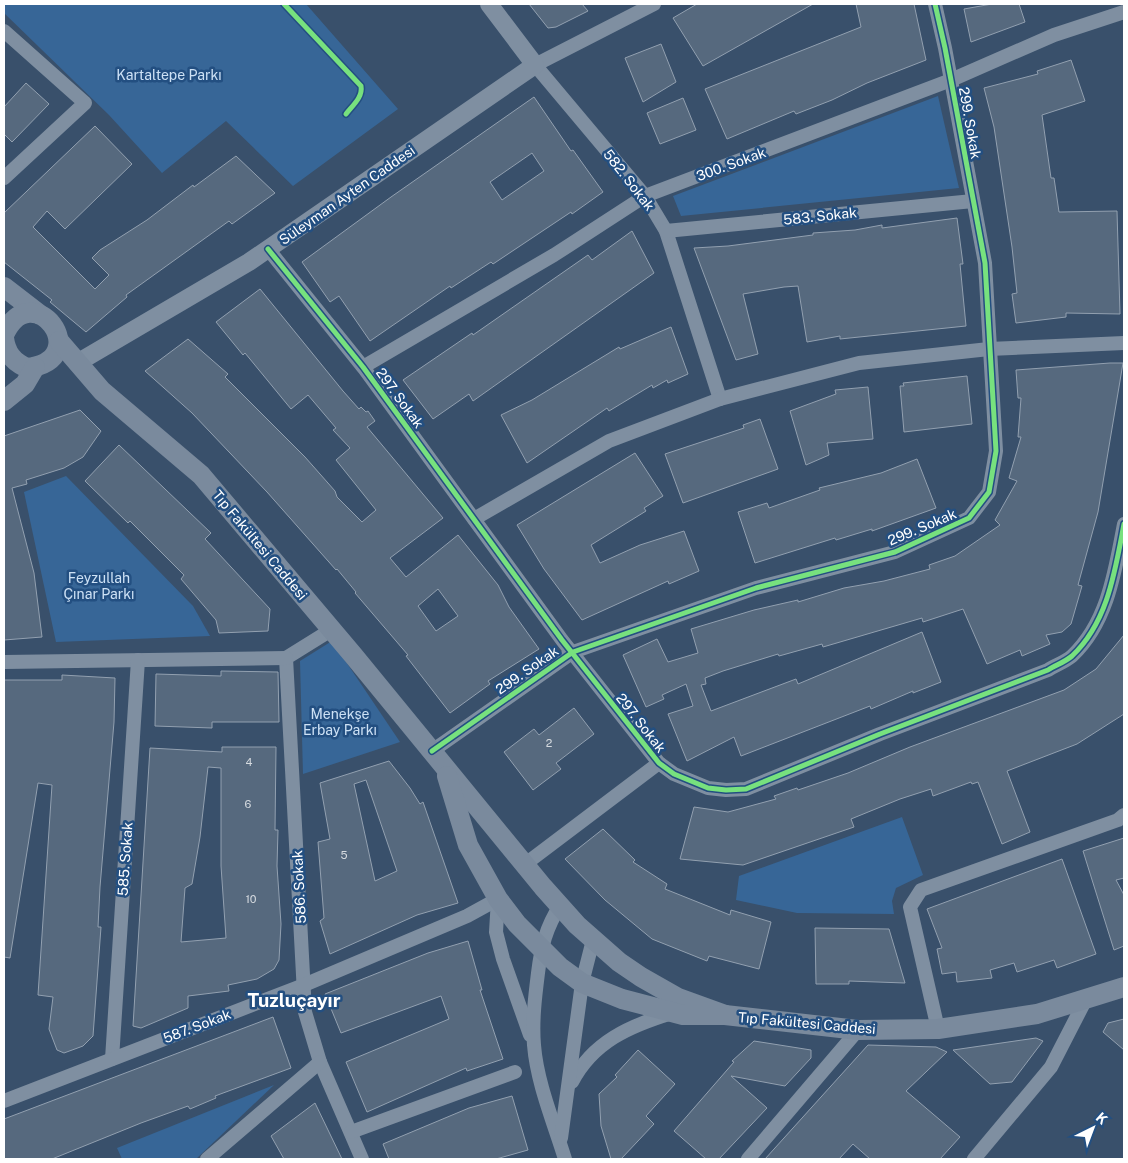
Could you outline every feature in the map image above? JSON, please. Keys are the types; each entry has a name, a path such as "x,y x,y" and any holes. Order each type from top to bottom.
{"main road":[{"path":"4,288 38,314"},
{"path":"31,313 45,316 55,327 59,341 52,358 35,367 27,368 15,361 4,341 8,326 18,316 31,313"},
{"name":"Tıp Fakültesi Caddesi","path":"59,341 102,391 201,475 432,751 524,865 593,940 641,977 678,998 725,1015 858,1030 938,1029 1037,1014 1124,987"},
{"path":"4,401 25,384 35,367"},
{"path":"444,767 468,845 498,899 541,950 582,983 622,999 674,1013 725,1015"}],"street":[{"path":"489,4 535,65 654,4"},
{"name":"299. Sokak","path":"432,751 573,652 756,588 895,552 969,518 989,492 996,451 985,263 935,4"},
{"name":"300. Sokak","path":"363,367 554,255 645,196 951,80 1054,35 1124,12"},
{"path":"4,31 85,103 4,178"},
{"name":"582. Sokak","path":"535,65 645,196 666,231 720,399"},
{"name":"Süleyman Ayten Caddesi","path":"77,363 268,249 535,65"},
{"name":"583. Sokak","path":"666,231 973,201"},
{"name":"297. Sokak","path":"268,249 363,367 573,652 659,763 681,777 708,788 726,790 746,788 880,734 1048,670 1070,657 1094,631 1113,582 1124,524"},
{"path":"474,519 609,441 720,399 859,363 989,349 1124,343"},
{"path":"4,662 286,658 331,630"},
{"name":"586. Sokak","path":"286,658 305,1012 320,1062 362,1159"},
{"name":"585. Sokak","path":"112,1059 138,660"},
{"path":"524,865 659,763"},
{"path":"938,1029 910,907 921,890 1118,820 1124,815"},
{"path":"498,899 496,932 503,959 534,1047 565,1159"},
{"name":"587. Sokak","path":"4,1101 304,985 467,916 498,899"},
{"path":"534,1047 534,1005 541,950 550,921 560,906"},
{"path":"560,1144 582,983 593,940"},
{"path":"974,1159 1051,1067 1088,997"},
{"path":"568,1090 578,1069 591,1053 613,1036 643,1022 674,1013"},
{"path":"748,1159 858,1030"},
{"path":"207,1159 320,1062"},
{"path":"351,1132 515,1072"}],"green space":[{"name":"Kartaltepe Parkı","path":"5,4 306,4 398,109 293,186 226,121 162,173 109,115 4,13"},
{"path":"938,96 959,188 681,216 673,196"},
{"name":"Feyzullah Çınar Parkı","path":"66,476 193,606 210,636 56,642 24,492"},
{"name":"Menekşe Erbay Parkı","path":"332,641 400,742 303,774 300,661"},
{"path":"902,817 923,875 896,888 892,901 894,914 797,913 736,900 739,876"},
{"path":"274,1085 196,1159 122,1159 117,1148"}],"building":[{"path":"529,4 582,4 588,11 556,27 548,28"},
{"path":"697,4 813,4 703,66 673,18"},
{"path":"856,4 914,4 926,60 867,83 832,100 796,114 794,111 727,139 705,89 861,27"},
{"path":"992,4 1019,4 1025,22 971,42 964,9"},
{"path":"661,44 676,82 643,102 625,58"},
{"path":"1071,60 1085,101 1042,115 1051,178 1054,178 1059,212 1117,211 1120,314 1066,313 1066,317 1016,323 1012,294 1017,293 1012,247 994,127 984,88 1038,74 1037,71"},
{"path":"26,83 49,104 12,142 4,134 4,107"},
{"path":"534,97 571,151 573,150 603,192 493,264 491,262 451,288 450,286 370,341 339,296 330,302 302,262","holes":["532,153 544,171 502,200 490,182"]},
{"path":"683,98 696,130 660,144 647,113"},
{"path":"95,126 132,164 65,229 47,211 33,227 95,289 109,275 92,258 100,250 147,220 193,185 194,187 236,156 275,193 232,224 229,221 126,295 127,297 86,332 50,302 52,300 4,262 4,213"},
{"path":"957,218 963,264 960,264 966,326 840,339 840,336 807,342 798,286 784,287 743,294 758,354 736,360 694,248 728,246 813,235 813,233 855,230 882,225 882,228"},
{"path":"632,231 654,273 473,401 469,394 433,419 403,380 472,333 473,335 588,255 592,260"},
{"path":"260,289 343,391 359,409 361,407 366,412 368,411 375,421 367,427 443,518 390,558 406,577 458,535 498,585 509,607 539,649 488,681 490,684 450,713 406,656 408,655 337,569 192,413 145,371 188,339 228,374 225,377 305,457 335,491 337,497 362,522 376,510 336,460 350,448 333,430 336,428 308,395 291,409 245,353 243,355 216,322","holes":["438,589 458,616 436,631 418,606"]},
{"path":"671,327 688,374 668,383 667,380 653,388 652,385 609,411 607,408 527,463 501,415 532,400 619,347 620,349"},
{"path":"1123,363 1098,512 1078,585 1082,586 1071,624 1062,632 1046,635 1050,644 1022,656 1020,650 987,664 963,609 923,622 922,618 823,647 822,644 779,656 778,654 723,671 705,678 706,684 701,685 711,711 796,679 798,684 922,632 941,682 913,693 913,691 871,709 870,706 741,756 734,737 687,761 668,714 693,706 686,684 662,695 664,699 646,707 623,655 657,639 668,662 698,653 691,629 754,610 798,600 798,602 844,588 884,581 930,569 929,565 955,556 1000,525 995,520 1017,481 1009,478 1021,437 1018,437 1021,398 1018,398 1016,370"},
{"path":"967,376 972,424 904,432 900,386 904,386 903,383"},
{"path":"868,387 873,439 827,443 829,455 806,465 790,411 836,394 835,390"},
{"path":"80,410 101,431 83,457 64,468 26,480 27,484 12,488 34,573 42,637 4,640 4,436"},
{"path":"760,419 778,469 683,503 665,454 744,428 743,425"},
{"path":"119,445 211,533 205,539 270,609 268,631 219,633 216,620 181,579 184,575 130,521 128,523 85,481"},
{"path":"635,453 663,496 644,508 646,511 591,545 600,563 640,545 684,531 699,571 669,584 668,581 582,620 544,569 517,525"},
{"path":"917,459 936,508 872,531 872,529 836,540 835,538 755,563 738,512 767,503 769,508 820,490 819,488 881,473"},
{"path":"1124,635 1124,714 1077,744 1007,771 1030,832 1002,844 978,782 972,784 971,782 933,796 931,789 900,799 851,819 854,827 743,865 680,859 694,807 728,812 776,799 774,796 848,773 910,747 1064,690 1096,669"},
{"path":"221,671 278,672 279,722 212,722 212,728 155,726 156,674 221,676"},
{"path":"62,675 115,678 114,722 100,887 98,927 101,927 93,1036 83,1046 64,1053 57,1050 49,1029 53,997 38,995 52,785 38,783 10,958 4,957 4,680 62,680"},
{"path":"574,708 594,734 556,763 561,769 533,790 504,752 534,729 539,735"},
{"path":"222,747 276,747 275,830 278,830 277,866 281,924 279,960 274,969 257,979 228,985 229,991 188,996 188,1008 141,1028 133,1026 150,748 222,752","holes":["208,767 221,768 221,866 226,938 181,942 185,888 192,884 200,837"]},
{"path":"389,761 420,804 423,802 458,903 417,915 330,954 320,921 324,918 318,842 330,839 320,783","holes":["366,780 397,871 375,881 354,784"]},
{"path":"603,829 635,860 633,862 667,884 665,889 730,915 731,910 771,922 759,969 709,956 707,961 652,939 605,900 565,859"},
{"path":"1124,838 1124,878 1116,880 1124,895 1124,946 1114,950 1083,851"},
{"path":"1062,859 1096,954 1057,968 1054,960 1017,972 1014,963 990,970 992,978 957,982 956,972 942,974 937,949 942,948 927,909"},
{"path":"815,928 889,929 905,983 849,981 849,984 816,984"},
{"path":"468,941 482,990 480,990 503,1059 467,1071 466,1068 367,1112 346,1062 449,1019 441,996 341,1033 325,994 428,953"},
{"path":"273,1017 291,1068 215,1096 216,1098 190,1109 188,1106 141,1123 52,1159 4,1159 4,1119"},
{"path":"1124,1019 1124,1050 1103,1032 1108,1023"},
{"path":"1036,1038 1043,1041 1012,1082 990,1084 953,1050"},
{"path":"754,1041 811,1050 811,1058 785,1086 731,1076 767,1108 719,1159 706,1159 674,1131 734,1062 732,1061"},
{"path":"868,1045 936,1047 947,1052 906,1091 960,1137 940,1159 870,1159 853,1144 839,1159 765,1159"},
{"path":"638,1050 675,1084 646,1116 654,1124 621,1159 611,1159 601,1126 599,1094 617,1077 615,1075"},
{"path":"512,1096 528,1150 496,1159 389,1159 383,1144 469,1108"},
{"path":"315,1103 342,1159 284,1159 271,1136"}],"cycle path":[{"path":"284,4 361,86 359,97 346,114"},
{"path":"432,751 573,652 756,588 895,552 969,518 989,492 996,451 985,263 935,4"},
{"path":"268,249 363,367 562,640 659,763 674,774 708,788 726,790 746,789 880,734 1048,670 1066,660 1084,642 1102,612 1113,577 1124,524"}],"district":[{"name":"Tuzluçayır","path":"294,1000"}]}
